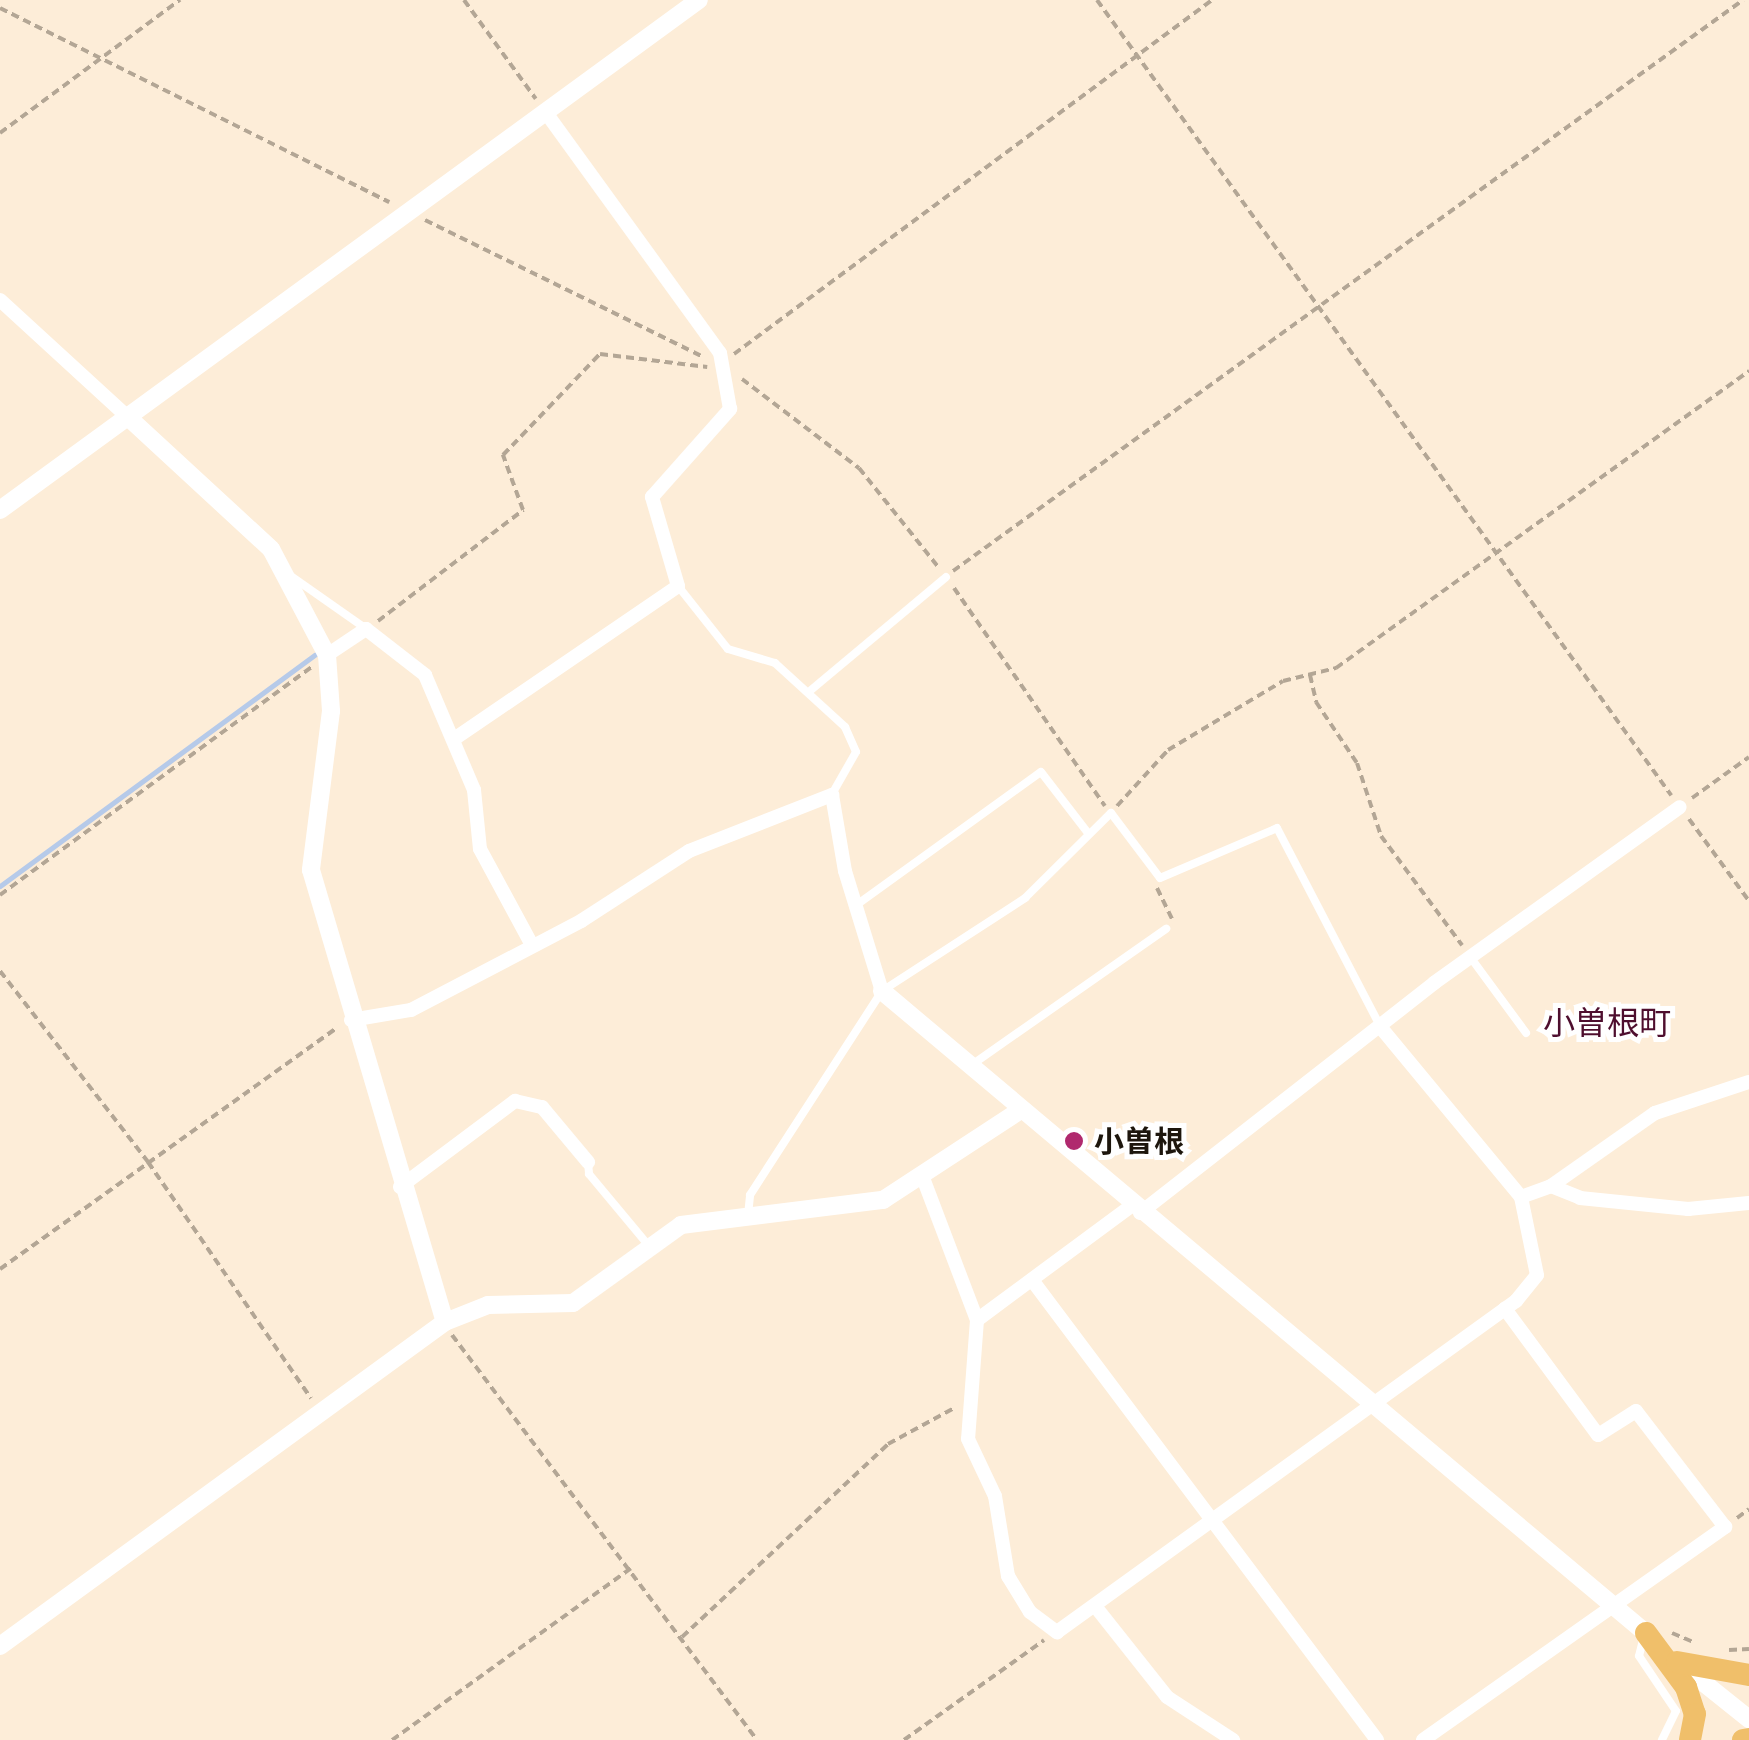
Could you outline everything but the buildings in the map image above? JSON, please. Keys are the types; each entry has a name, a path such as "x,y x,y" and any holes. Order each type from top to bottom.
{"highway":[{"path":"1646,1632 1686,1687 1695,1714 1690,1740"},
{"path":"1677,1662 1749,1676"}],"street":[{"path":"0,510 699,0"},
{"path":"454,739 678,586 652,497 730,409 726,367 545,111"},
{"path":"0,300 243,518 288,574 327,655 332,711 311,870 399,1187 445,1322"},
{"path":"327,655 366,629 425,676 474,790 480,849 532,946"},
{"path":"351,1020 411,1010 532,946 690,851 832,795 856,906 882,991 966,1068 1749,1719"},
{"path":"978,1320 1136,1209 1680,806"},
{"path":"923,1178 978,1320 977,1396 968,1439 995,1496 1008,1576 1030,1612 1057,1632 1505,1309 1537,1276 1520,1198 1381,1028"},
{"path":"1520,1198 1551,1186 1654,1113 1749,1082"},
{"path":"399,1187 515,1101 542,1107 588,1162"},
{"path":"0,1646 445,1322 488,1305 573,1302 681,1225 865,1207 923,1178 1019,1110"},
{"path":"1551,1186 1580,1198 1688,1210 1749,1203"},
{"path":"1032,1280 1214,1517 1377,1740"},
{"path":"1423,1740 1725,1527 1636,1411 1598,1435 1505,1309"},
{"path":"1096,1606 1166,1697 1233,1740"}],"lane":[{"path":"288,574 366,629"},
{"path":"811,690 946,576"},
{"path":"678,586 728,649 775,663 811,690 856,752 832,795"},
{"path":"856,906 1041,772 1088,833"},
{"path":"748,1220 750,1196 882,991 1025,898 1110,814 1160,878 1277,828 1381,1028"},
{"path":"966,1068 1166,929"},
{"path":"1472,958 1526,1032"},
{"path":"588,1162 588,1174 651,1248"},
{"path":"1646,1632 1639,1656 1676,1711 1662,1740"}],"path":[{"path":"0,133 180,0"},
{"path":"464,0 545,111"},
{"path":"1097,0 1749,901"},
{"path":"366,629 523,510 504,455 600,354 726,367 1212,0"},
{"path":"946,576 1743,0"},
{"path":"0,8 726,367 859,468 946,576 1110,814 1168,750 1283,681 1336,668 1749,371"},
{"path":"0,895 327,655"},
{"path":"1310,675 1316,702 1357,764 1380,836 1472,958"},
{"path":"1680,806 1749,756"},
{"path":"1160,878 1158,897 1172,920 1166,929"},
{"path":"0,971 148,1162 322,1414"},
{"path":"0,1269 351,1020"},
{"path":"445,1322 757,1740"},
{"path":"682,1637 888,1444 977,1396"},
{"path":"392,1740 631,1568"},
{"path":"1646,1632 1661,1628 1709,1646"},
{"path":"904,1740 1057,1632"},
{"path":"1724,1650 1749,1649"}],"waterway":[{"path":"0,886 315,655"}],"place":[{"name":"小曽根","path":"1074,1141"}],"district":[{"name":"小曽根町","path":"1607,1022"}]}
